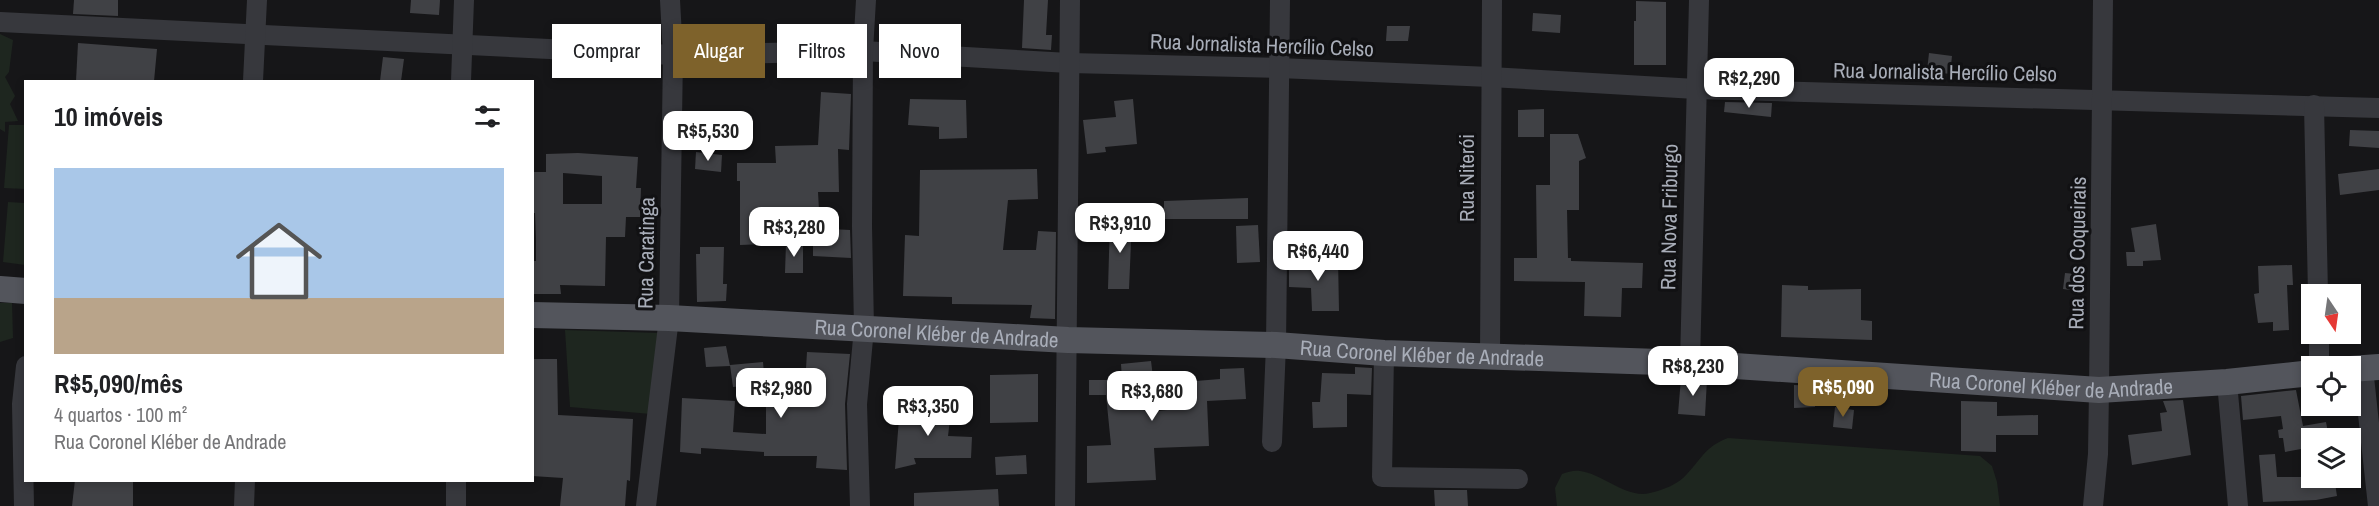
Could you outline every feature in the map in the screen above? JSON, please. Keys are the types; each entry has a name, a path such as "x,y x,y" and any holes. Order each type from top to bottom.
{"main road":[{"path":"0,290 24,291"},
{"name":"Rua Coronel Kléber de Andrade","path":"534,315 669,318 1068,340 1276,345 1384,353 1689,363 2099,390 2227,382 2301,374"}],"street":[{"path":"253,80 256,0"},
{"path":"461,80 464,0"},
{"name":"Rua Caratinga","path":"646,506 669,318 673,55 670,0"},
{"path":"865,24 866,0"},
{"path":"1065,506 1070,0"},
{"path":"1272,442 1276,345 1280,0"},
{"name":"Rua Niterói","path":"1490,356 1492,0"},
{"name":"Rua Nova Friburgo","path":"1689,363 1699,0"},
{"name":"Rua dos Coqueirais","path":"2093,506 2098,454 2103,0"},
{"name":"Rua Jornalista Hercílio Celso","path":"0,22 673,55"},
{"name":"Rua Jornalista Hercílio Celso","path":"867,51 1069,63 1279,68 1490,77 1696,89 2379,108"},
{"path":"860,506 856,404 864,328 863,78"},
{"path":"2314,105 2318,284"},
{"path":"1384,353 1382,477 1518,479"},
{"path":"2364,368 2378,506"},
{"path":"2227,382 2238,506"},
{"path":"24,385 22,404 24,506"},
{"path":"244,506 245,482"},
{"path":"456,482 456,506"}],"shaded area":[{"path":"0,34 13,40 9,72 5,77 15,96 10,104 18,121 5,122 5,132 0,129"},
{"path":"9,125 24,125 24,189 4,188"},
{"path":"8,202 24,203 24,265 3,262"},
{"path":"0,303 12,303 13,338 0,342"},
{"path":"565,330 659,333 651,414 570,407"},
{"path":"1728,438 1980,456 1992,466 2000,506 1557,506 1555,488 1562,474 1580,471 1633,493 1650,493 1680,481 1709,449"}],"building":[{"path":"74,0 118,0 118,16 73,14"},
{"path":"411,0 440,0 439,15 410,13"},
{"path":"1024,0 1048,0 1046,35 1052,35 1051,50 1022,48"},
{"path":"1636,1 1666,2 1666,65 1634,65"},
{"path":"1533,13 1561,15 1560,33 1532,31"},
{"path":"1387,26 1410,26 1408,41 1386,41"},
{"path":"78,43 157,49 154,80 76,80"},
{"path":"1929,53 1952,56 1950,74 1927,71"},
{"path":"383,57 404,59 401,80 380,80"},
{"path":"821,92 851,94 849,150 838,149 839,192 818,192 819,210 763,212 765,244 740,245 740,181 737,181 737,163 776,163 775,146 818,145"},
{"path":"910,99 966,100 967,138 939,139 939,127 908,125"},
{"path":"1133,99 1137,144 1105,147 1106,152 1087,154 1083,120 1116,117 1114,101"},
{"path":"1725,102 1772,103 1771,117 1724,112"},
{"path":"1544,109 1544,137 1518,137 1518,110"},
{"path":"2350,130 2379,131 2379,148 2349,146"},
{"path":"1550,134 1578,134 1586,158 1579,161 1579,210 1567,210 1568,258 1571,258 1571,261 1643,263 1642,288 1622,288 1621,317 1584,316 1585,282 1514,281 1514,258 1537,258 1536,185 1550,185"},
{"path":"696,152 722,155 721,172 695,169"},
{"path":"578,153 638,157 636,188 641,188 640,217 626,217 625,237 606,237 605,286 560,285 561,294 534,294 536,239 534,172 546,172 546,154","holes":["563,173 602,176 602,204 563,204"]},
{"path":"1037,169 1038,199 1008,200 1003,250 1036,250 1038,231 1056,232 1055,319 1030,318 1032,305 952,304 952,297 903,296 905,235 919,236 920,170"},
{"path":"2379,169 2379,190 2340,195 2338,174"},
{"path":"1248,198 1248,219 1164,219 1164,201"},
{"path":"1110,219 1132,220 1129,289 1108,289"},
{"path":"2156,224 2161,260 2143,261 2143,266 2127,266 2126,252 2135,252 2131,228"},
{"path":"1258,225 1260,262 1237,263 1236,226"},
{"path":"813,228 850,230 851,258 813,256"},
{"path":"786,243 803,243 803,273 785,273"},
{"path":"700,247 724,247 723,284 727,284 726,301 697,302 696,254 700,254"},
{"path":"1338,258 1339,311 1312,311 1311,288 1289,287 1289,261 1311,262 1311,259"},
{"path":"2292,265 2293,285 2287,285 2289,330 2273,331 2273,322 2258,323 2254,294 2259,293 2258,266"},
{"path":"2065,273 2086,275 2085,292 2063,289"},
{"path":"1782,285 1808,286 1808,290 1861,289 1861,320 1872,321 1872,340 1781,337"},
{"path":"726,346 730,366 706,367 704,348"},
{"path":"807,352 850,354 845,404 847,470 816,468 817,456 764,456 764,452 701,448 701,454 680,452 682,398 735,401 733,432 766,434 766,401 804,401"},
{"path":"534,359 557,359 558,415 633,419 630,481 627,480 625,506 560,506 563,478 534,476"},
{"path":"1151,361 1153,377 1147,378 1148,412 1186,408 1184,382 1220,379 1220,369 1244,368 1246,399 1207,401 1209,446 1154,448 1156,480 1087,483 1087,446 1111,445 1106,395 1089,395 1089,380 1122,380 1121,364"},
{"path":"763,362 765,384 733,387 730,365"},
{"path":"1355,367 1372,368 1371,395 1347,394 1347,427 1313,428 1312,402 1320,402 1322,373 1355,374"},
{"path":"1038,374 1038,422 990,423 990,375"},
{"path":"1681,378 1707,379 1705,416 1678,414"},
{"path":"1794,385 1815,386 1815,407 1794,408"},
{"path":"2296,390 2303,426 2326,422 2327,428 2301,428 2301,449 2285,452 2283,438 2279,438 2278,430 2283,429 2281,416 2243,420 2241,396"},
{"path":"2183,400 2191,455 2132,465 2128,435 2162,431 2160,413 2167,412 2163,401"},
{"path":"1961,401 1997,402 1997,416 2038,415 2038,435 1996,435 1996,452 1961,451"},
{"path":"900,406 951,411 948,436 972,437 971,458 914,458 916,464 895,469"},
{"path":"1835,407 1854,410 1852,429 1833,427"},
{"path":"2275,454 2277,477 2301,477 2301,488 2336,488 2337,496 2316,500 2263,502 2259,455"},
{"path":"1026,455 1027,474 996,475 995,457"},
{"path":"75,482 133,482 133,506 72,506"},
{"path":"998,489 999,506 914,506 914,493"},
{"path":"1434,490 1467,490 1468,506 1435,506"}]}
